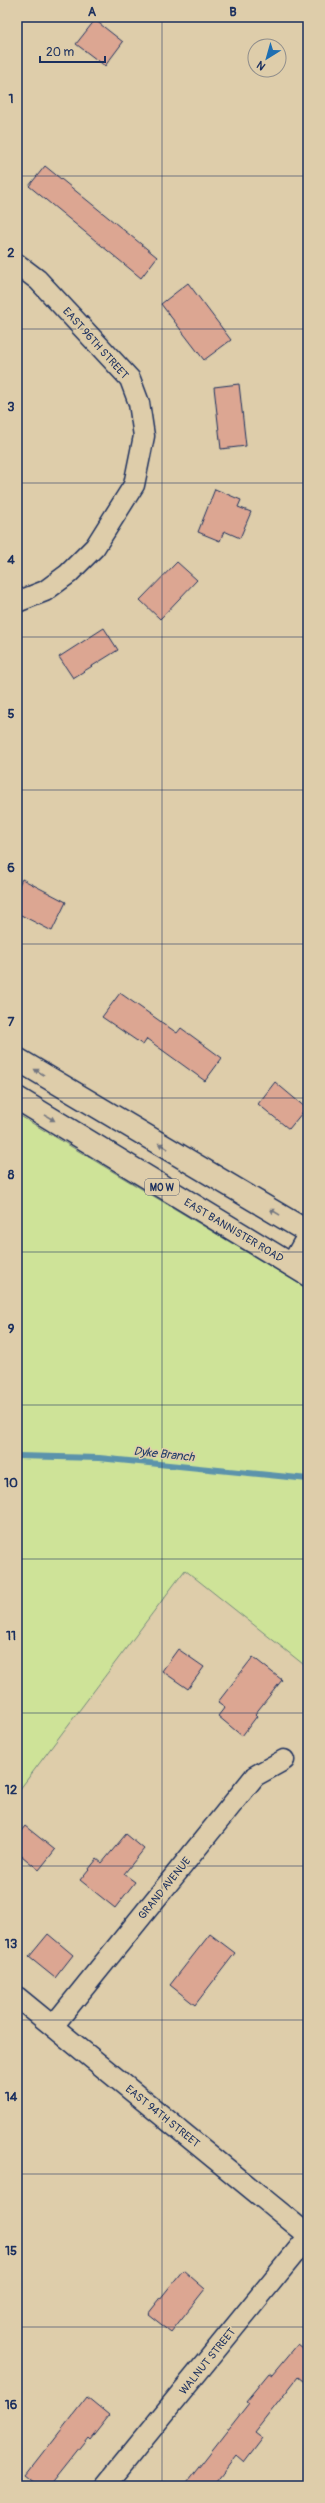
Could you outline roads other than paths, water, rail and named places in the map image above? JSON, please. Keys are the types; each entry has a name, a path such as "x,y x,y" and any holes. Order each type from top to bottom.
{"main road":[{"path":"17,1058 308,1234"},
{"name":"EAST BANNISTER ROAD","path":"17,1098 299,1270"}],"street":[{"name":"EAST 96TH STREET","path":"17,264 38,280 130,379 139,403 144,436 134,485 95,547 62,578 45,591 17,602"},
{"path":"299,1270 308,1234"},
{"name":"GRAND AVENUE","path":"53,2026 255,1776 284,1760"},
{"name":"EAST 94TH STREET","path":"17,1997 308,2236"},
{"name":"WALNUT STREET","path":"105,2486 308,2236"}],"waterway":[{"name":"Dyke Branch","path":"17,1456 99,1458 308,1479"}]}
